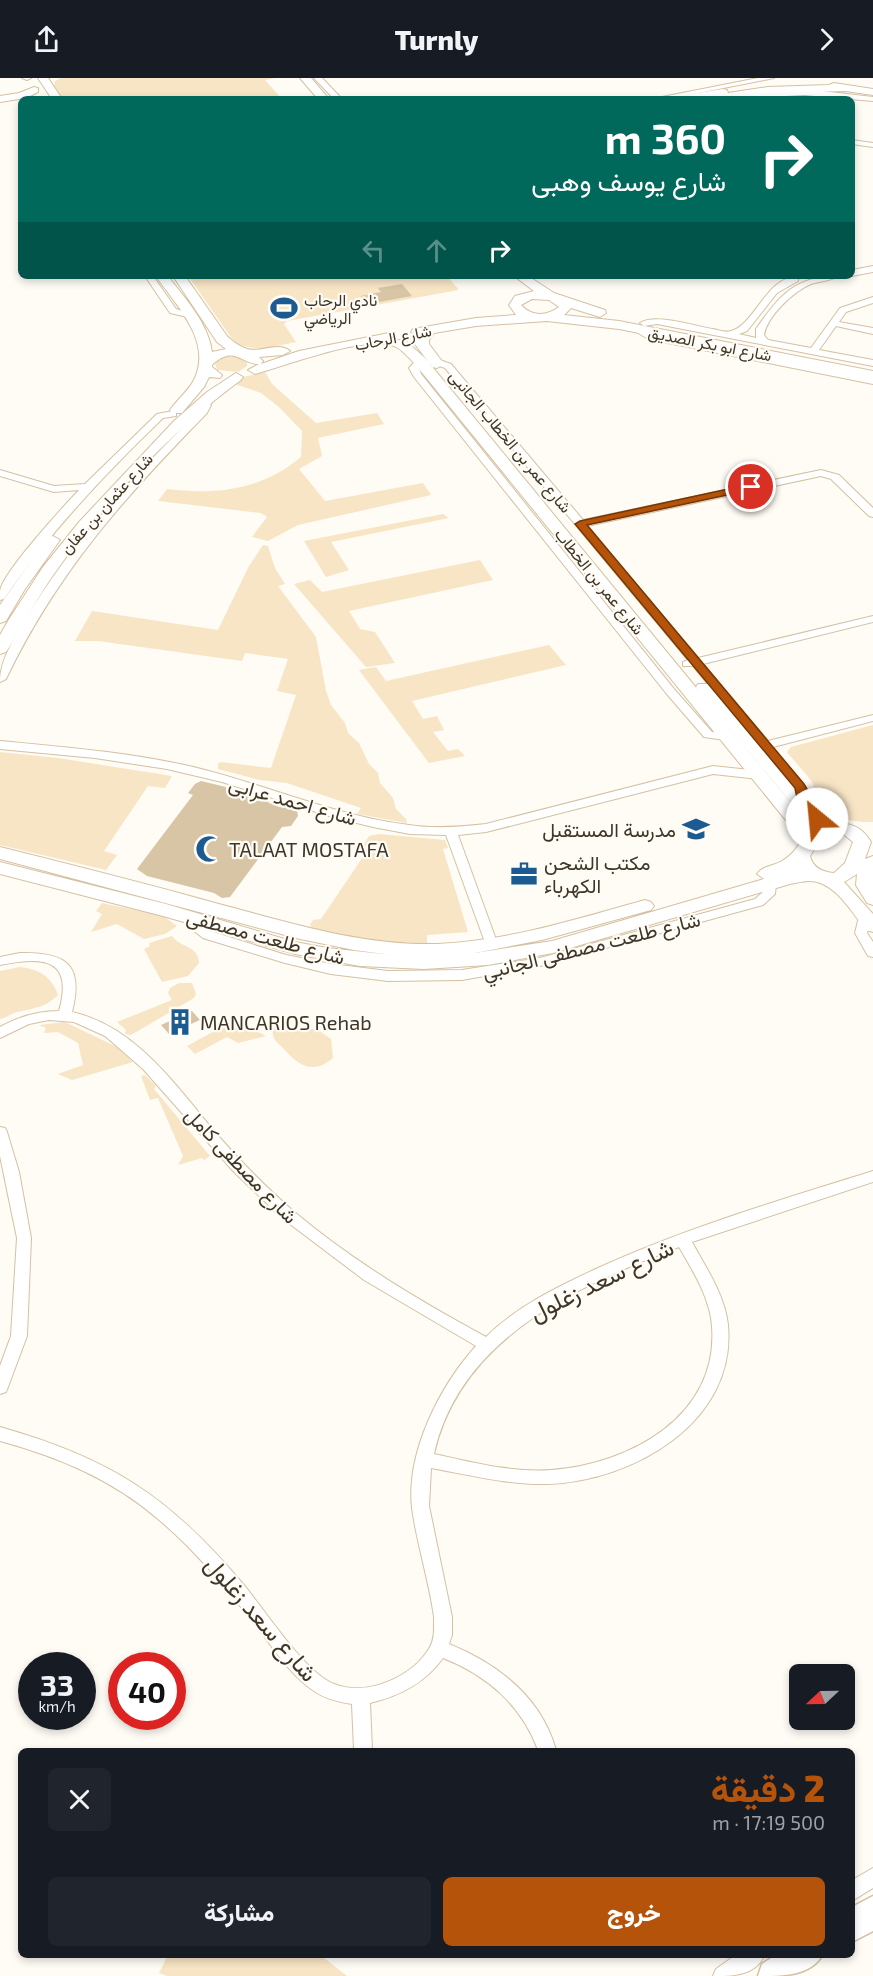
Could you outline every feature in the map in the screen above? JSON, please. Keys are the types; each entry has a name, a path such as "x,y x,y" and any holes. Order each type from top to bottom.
{"main road":[{"path":"855,1924 873,1912"},
{"path":"774,1976 801,1958"}],"street":[{"path":"22,96 38,94 26,78"},
{"path":"42,78 55,96"},
{"path":"305,78 321,96"},
{"path":"318,78 335,96"},
{"path":"813,78 845,88"},
{"path":"291,80 305,96"},
{"path":"695,96 777,82"},
{"path":"723,96 777,82"},
{"path":"677,96 777,82 873,92"},
{"path":"755,96 804,92 843,96"},
{"path":"0,99 18,97"},
{"path":"855,97 873,99"},
{"path":"0,104 18,101"},
{"path":"855,143 872,145"},
{"path":"855,265 873,262"},
{"path":"855,272 873,268"},
{"path":"151,279 173,311 189,316"},
{"path":"164,279 203,334 207,352 206,365 214,375 236,377"},
{"path":"181,279 222,339 228,346 244,353 257,363 255,369"},
{"path":"515,279 556,298 565,308 555,315 540,317 522,314 517,302 515,279"},
{"path":"730,335 747,327 774,291 797,279"},
{"path":"764,341 759,335 760,329 783,296 807,283 822,279"},
{"name":"شارع الرحاب","path":"206,365 221,353 281,351 517,302 536,294 556,298"},
{"name":"شارع ابو بكر الصديق","path":"556,298 641,326 873,375"},
{"path":"814,351 843,310 872,301"},
{"name":"شارع الرحاب","path":"236,377 299,355 377,339 476,322 540,317"},
{"name":"شارع ابو بكر الصديق","path":"540,317 641,326 873,368"},
{"path":"873,363 657,321 641,326 648,336 873,381"},
{"path":"832,324 873,331"},
{"name":"شارع عمر بن الخطاب","path":"427,361 422,339 431,329"},
{"name":"شارع عمر بن الخطاب","path":"377,339 402,345 427,361 590,559 728,738 811,839"},
{"name":"شارع عمر بن الخطاب الجانبى","path":"728,738 708,735 670,691 417,375 414,368 427,361 448,366 580,524 690,663 800,787 804,794 805,808"},
{"name":"شارع عثمان بن عفان","path":"0,618 36,562 91,497 194,391 206,365"},
{"name":"شارع عثمان بن عفان","path":"0,649 91,497 201,402 236,377"},
{"path":"0,679 45,596 78,547 153,462 204,411 206,405 201,402"},
{"path":"0,473 91,497"},
{"path":"580,524 821,473 835,477 873,514"},
{"path":"0,481 50,497 65,509"},
{"path":"0,597 65,509 91,497"},
{"name":"شارع عمر بن الخطاب","path":"590,559 690,663 805,808 817,819 830,826"},
{"path":"690,663 873,619"},
{"path":"765,745 873,718"},
{"name":"شارع احمد عرابى","path":"0,745 92,755 190,770 382,826 420,832 451,832 486,828 713,770 759,775"},
{"path":"873,831 830,826 819,829 801,856 805,868 844,891 869,922 861,933 873,953"},
{"path":"849,829 858,835 862,842 867,869 864,880 873,898"},
{"path":"451,832 492,945"},
{"name":"شارع طلعت مصطفى","path":"0,853 106,879 336,942 375,948 420,950 492,945 770,884 821,876"},
{"name":"شارع طلعت مصطفى","path":"0,868 196,918 294,948 366,961 421,964 513,956 777,871 801,856"},
{"path":"821,876 844,875 866,856"},
{"name":"شارع طلعت مصطفى الجانبي","path":"196,918 199,928 208,935 313,966 379,975 462,975 540,962 759,902 769,894 770,884"},
{"path":"0,961 37,957 59,965 66,971 71,987 65,1014"},
{"name":"شارع مصطفى كامل","path":"0,1032 31,1018 65,1014 97,1025 137,1053 244,1174 308,1233 369,1278 487,1345"},
{"path":"0,1132 12,1172 24,1238 19,1336 0,1387"},
{"name":"شارع سعد زغلول","path":"0,1434 48,1447 107,1474 143,1497 206,1554 302,1670 318,1685 338,1694 361,1696 392,1689 420,1672 439,1648 443,1625 442,1602 419,1501 423,1459 431,1433 469,1364 487,1345 518,1319 559,1294 610,1269 682,1239 873,1176"},
{"path":"423,1459 519,1477 552,1477 583,1472 632,1457 680,1428 696,1410 711,1386 720,1354 720,1328 715,1302 682,1239"},
{"path":"439,1648 471,1662 499,1680 526,1709 537,1726 546,1748"},
{"path":"361,1696 363,1748"},
{"path":"855,1889 873,1877"},
{"path":"723,1976 749,1958"}],"shaded area":[{"path":"61,78 275,78 265,80 279,96 61,96 54,86 55,81"},
{"name":"نادي الرحاب الرياضي","path":"190,279 450,279 459,290 287,321 284,324 296,342 262,349 235,343"},
{"path":"224,357 239,357 247,362 247,366 238,372 217,370 215,363"},
{"path":"265,372 272,384 316,423 377,413 384,424 318,438 322,456 299,469 325,501 423,483 431,495 298,525 268,541 252,537 267,517 261,513 158,501 167,489 203,491 238,488 270,477 301,457 302,431 279,407 261,393 226,381"},
{"path":"443,514 449,518 331,542 349,570 326,577 304,541"},
{"path":"263,545 268,546 275,568 285,584 278,586 316,637 326,691 331,705 345,723 348,733 359,743 369,764 378,773 380,783 393,798 396,809 407,823 357,814 361,808 287,783 260,780 218,769 218,764 221,762 271,768 296,695 277,691 288,659 245,653 242,661 98,641 75,641 92,611 218,630 249,566"},
{"path":"480,560 493,580 349,611 360,629 375,632 395,663 366,667 294,584 310,580 322,592"},
{"path":"549,645 566,665 412,701 423,719 437,716 444,730 433,732 448,751 458,749 465,756 429,763 359,670 376,667 386,681"},
{"path":"873,725 873,822 839,817 818,803 813,794 812,782 787,752 791,747"},
{"path":"0,752 58,758 172,776 165,788 148,786 104,851 117,855 106,870 0,845"},
{"path":"379,834 445,840 448,848 443,849 468,932 427,935 427,943 370,939 313,929 310,925 313,920 321,919 369,848 363,846 369,836"},
{"path":"102,903 163,916 177,926 165,934 144,939 117,924 91,932 102,914 96,911"},
{"path":"172,936 196,953 199,963 188,976 162,982 144,949 150,946 149,943"},
{"path":"20,967 44,975 52,983 58,995 44,1005 0,1019 0,971"},
{"path":"179,983 192,983 196,994 194,998 131,1035 125,1034 126,1030 117,1022 172,1000 168,993 170,988"},
{"path":"235,1020 266,1036 238,1043 227,1037 195,1054 187,1046"},
{"path":"65,1022 117,1047 133,1062 72,1080 58,1074 83,1065 78,1043 58,1032 44,1033 46,1028 39,1025"},
{"path":"282,1024 318,1030 331,1039 333,1058 313,1067 295,1060 274,1038 273,1030"},
{"path":"145,1075 210,1156 204,1160 202,1158 178,1165 183,1156 158,1098 150,1100 141,1076"},
{"path":"166,1958 324,1958 347,1976 167,1976 159,1973"}],"building":[{"path":"402,284 412,296 368,304 361,296 381,292 378,288"},
{"name":"TALAAT MOSTAFA","path":"201,781 226,787 226,791 240,794 246,792 266,798 269,803 279,807 286,806 297,810 298,816 291,826 282,827 230,897 222,898 214,893 147,876 137,869 193,795 188,793 195,784"},
{"name":"MANCARIOS Rehab","path":"192,1011 200,1020 169,1034 161,1025"}],"place":[{"name":"نادي الرحاب الرياضي","path":"284,308"},
{"name":"مدرسة المستقبل","path":"696,829"},
{"name":"TALAAT MOSTAFA","path":"209,849"},
{"name":"مكتب الشحن الكهرباء","path":"524,874"},
{"name":"MANCARIOS Rehab","path":"180,1022"}],"route":[{"path":"751,487 580,524 800,787 804,794 805,808 817,819"}]}
